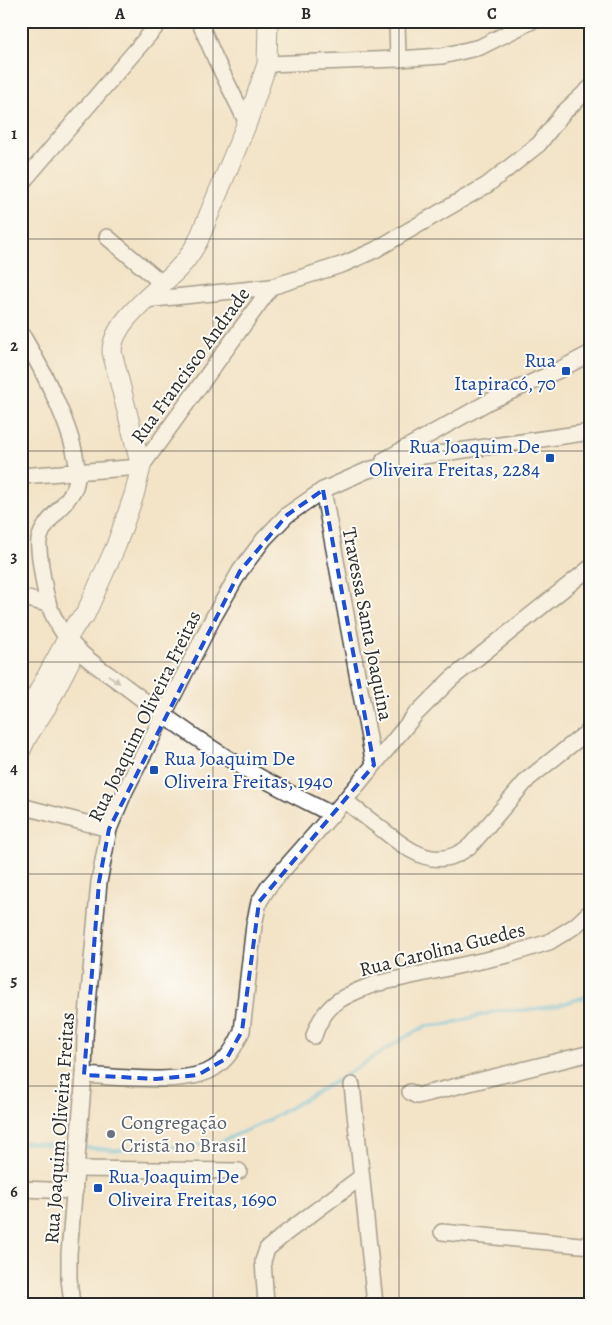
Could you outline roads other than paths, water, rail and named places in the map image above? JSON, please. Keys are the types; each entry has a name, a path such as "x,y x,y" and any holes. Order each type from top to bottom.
{"main road":[{"path":"21,724 72,644 76,624 84,615 116,546 134,495 141,467 111,344 122,325 189,257 198,241 247,123 267,64 268,21"},
{"path":"21,750 27,737 34,701"}],"street":[{"path":"21,184 161,21"},
{"path":"199,21 214,58 247,123"},
{"path":"397,21 398,60"},
{"path":"267,64 398,60 442,56 480,47 532,21"},
{"path":"145,300 271,287 344,264 375,250 486,185 539,144 563,113 591,87"},
{"path":"107,237 162,284"},
{"name":"Rua Francisco Andrade","path":"141,467 271,287"},
{"path":"21,333 51,388 66,427 78,473 75,487 42,532 39,540 45,597 55,621 72,644 96,666 163,716 245,768 331,814"},
{"path":"368,470 490,401 557,371 591,353"},
{"name":"Rua Joaquim Oliveira Freitas","path":"72,1304 69,1254 84,1076 85,1037 99,882 109,829 125,791 163,716 240,571 264,539 287,516 323,490 368,470 423,456 591,432"},
{"path":"21,476 141,467"},
{"name":"Travessa Santa Joaquina","path":"323,490 374,765"},
{"path":"84,1076 156,1079 198,1076 227,1058 235,1047 242,1031 254,925 259,902 269,886 345,800 415,716 451,679 591,567"},
{"path":"21,597 48,604"},
{"path":"345,800 415,853 428,857 448,857 463,851 471,845 528,780 591,729"},
{"path":"21,806 109,829"},
{"name":"Rua Carolina Guedes","path":"314,1036 318,1022 327,1010 337,1001 356,990 375,984 508,955 548,942 575,926 591,911"},
{"path":"410,1092 417,1096 591,1053"},
{"path":"352,1085 360,1177 375,1304"},
{"path":"77,1163 239,1171"},
{"path":"266,1304 263,1261 267,1249 360,1177"},
{"path":"21,1189 74,1190"},
{"path":"442,1232 591,1246"}],"waterway":[{"path":"81,1147 115,1150 190,1146 220,1142 265,1122 426,1026 448,1024 497,1011 556,1006 591,995"},
{"path":"21,1142 74,1147"}],"place":[{"name":"Rua Itapiracó, 70","path":"566,371"},
{"name":"Rua Joaquim De Oliveira Freitas, 2284","path":"550,458"},
{"name":"Rua Joaquim De Oliveira Freitas, 1940","path":"154,770"},
{"name":"Congregação Cristã no Brasil","path":"111,1134"},
{"name":"Rua Joaquim De Oliveira Freitas, 1690","path":"98,1188"}]}
